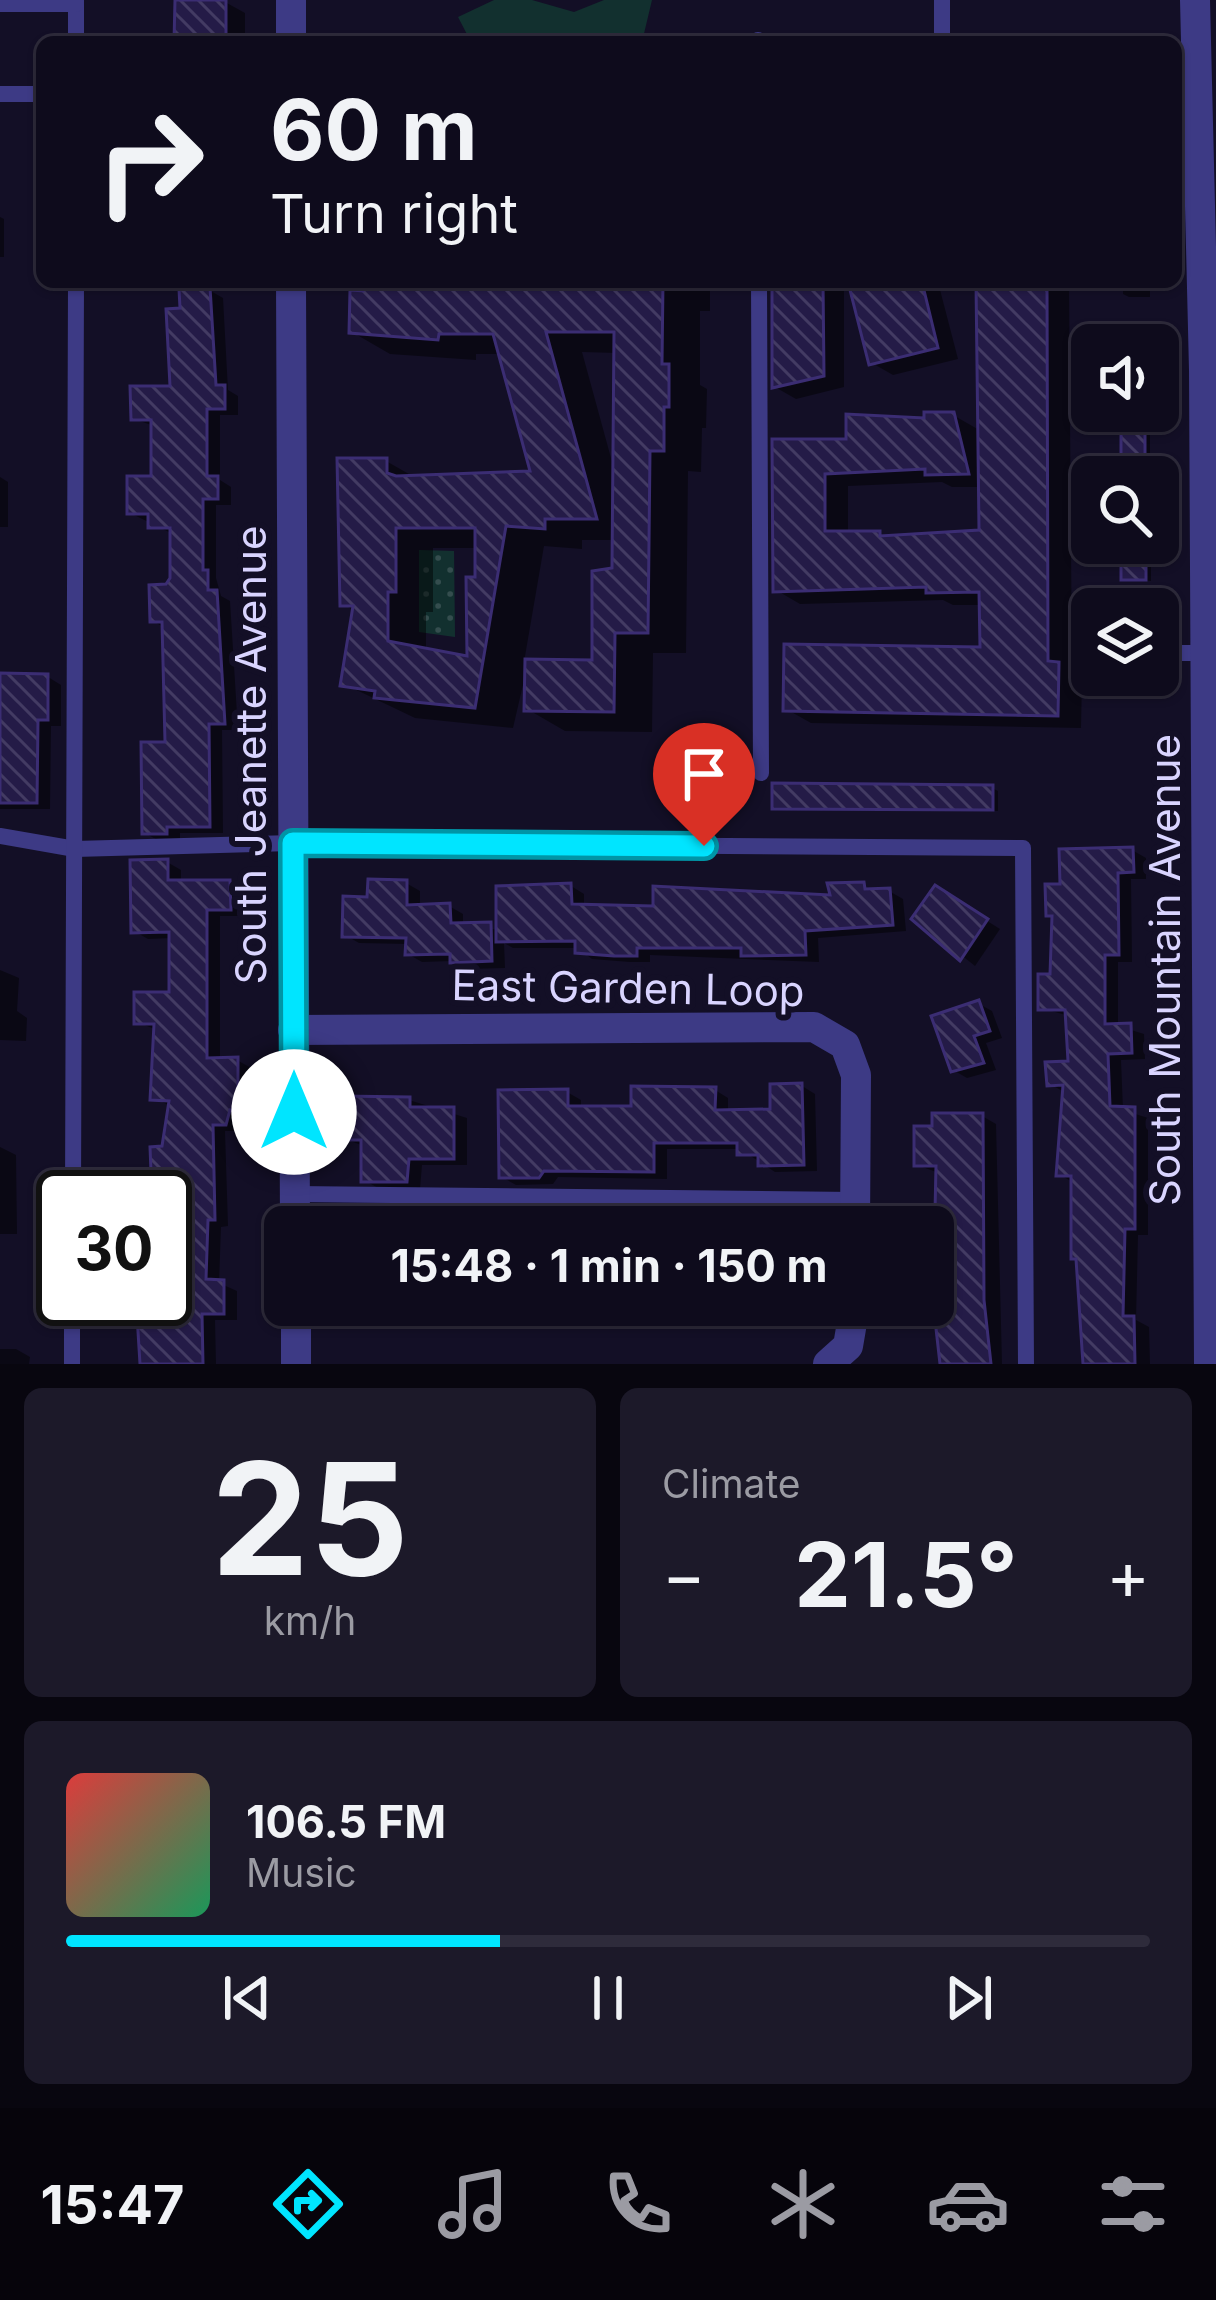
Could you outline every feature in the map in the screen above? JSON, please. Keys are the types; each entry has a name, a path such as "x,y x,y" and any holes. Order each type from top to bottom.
{"street":[{"path":"291,0 291,36"},
{"name":"South Mountain Avenue","path":"1202,1 1210,370 1205,653 1211,756 1209,1364"},
{"name":"South Jeanette Avenue","path":"291,288 295,1206"},
{"name":"East Garden Loop","path":"293,1030 846,1029 856,1076 855,1206"},
{"path":"296,1326 296,1364"},
{"path":"841,1360 854,1326"}],"lane":[{"path":"942,36 943,0"},
{"path":"0,4 76,2 76,36"},
{"path":"0,94 36,94"},
{"path":"73,1170 76,288"},
{"path":"759,288 761,773"},
{"path":"1179,653 1205,653"},
{"path":"0,836 75,849 293,843 1023,848 1026,1364"},
{"path":"295,1194 649,1206"},
{"path":"72,1326 72,1364"}],"green space":[{"path":"494,0 532,0 574,12 604,0 652,0 643,36 468,36 458,17"},
{"path":"419,550 454,551 455,637 419,632"}],"building":[{"path":"175,0 226,0 226,36 174,36"},
{"path":"210,288 216,385 225,385 225,409 207,409 207,476 218,476 218,499 203,499 203,570 208,570 208,590 217,590 225,724 209,724 210,827 167,827 167,834 142,834 141,742 165,742 162,622 150,622 149,585 166,584 170,578 170,528 148,528 148,514 127,514 127,476 151,476 151,420 131,420 130,386 170,386 166,309 180,308 179,289"},
{"path":"663,288 662,364 669,364 669,407 664,407 664,451 650,451 648,633 615,633 614,712 524,711 525,659 592,660 592,571 612,568 614,332 546,332 597,519 545,519 545,529 506,526 475,708 374,698 375,691 340,686 353,606 340,606 337,458 387,458 387,473 396,476 530,471 493,334 439,334 438,340 349,333 350,290","holes":["396,528 475,528 475,577 466,577 467,656 388,641 388,592 396,592"]},
{"path":"772,288 823,288 824,376 772,388"},
{"path":"850,288 923,288 938,348 869,365"},
{"path":"976,288 1047,288 1048,661 1059,662 1058,716 783,711 784,644 980,647 979,592 926,593 926,587 773,592 772,439 846,439 846,414 924,418 924,412 954,412 969,474 925,475 925,469 825,474 825,531 880,531 880,536 979,530"},
{"path":"1121,432 1145,432 1145,456 1121,456"},
{"path":"1121,564 1146,564 1146,580 1121,580"},
{"path":"0,673 48,674 48,720 38,720 37,803 0,803"},
{"path":"772,783 993,785 993,810 772,809"},
{"path":"1133,847 1134,872 1118,873 1119,955 1105,955 1105,1024 1131,1023 1132,1053 1108,1054 1110,1106 1135,1107 1135,1229 1125,1229 1123,1316 1134,1316 1135,1364 1083,1364 1076,1259 1071,1259 1071,1176 1056,1176 1063,1085 1047,1086 1045,1062 1068,1061 1065,1010 1038,1010 1038,974 1050,974 1052,916 1046,916 1045,884 1060,884 1059,849"},
{"path":"168,859 168,880 230,880 231,910 207,910 207,1058 238,1057 238,1111 230,1110 226,1125 213,1125 215,1220 208,1220 206,1279 224,1280 224,1314 202,1314 203,1364 140,1364 138,1326 192,1326 192,1170 151,1170 150,1147 162,1146 169,1101 150,1100 154,1024 134,1024 134,992 169,992 169,932 131,933 130,860"},
{"path":"368,879 407,880 407,905 450,903 451,923 491,922 492,961 450,963 450,954 405,955 406,938 342,937 343,896 367,897"},
{"path":"864,882 865,889 890,888 893,925 805,931 806,955 741,956 741,948 637,948 637,956 614,956 575,953 575,941 496,942 496,886 571,883 572,904 653,906 653,886 830,895 827,883"},
{"path":"935,885 988,919 960,961 911,919"},
{"path":"979,1000 990,1031 974,1036 984,1063 951,1072 931,1016"},
{"path":"802,1083 804,1165 758,1166 758,1155 737,1155 737,1143 654,1143 654,1172 544,1171 539,1178 499,1178 498,1090 568,1089 568,1106 631,1106 631,1086 716,1087 715,1110 770,1109 770,1084"},
{"path":"340,1096 410,1097 410,1107 454,1107 454,1159 409,1159 407,1182 361,1182 361,1140 339,1140"},
{"path":"932,1113 983,1113 984,1300 991,1364 940,1364 936,1326 954,1326 954,1206 935,1206 936,1166 914,1166 914,1126 932,1126"}],"route":[{"path":"294,1112 293,843 704,846"}]}
